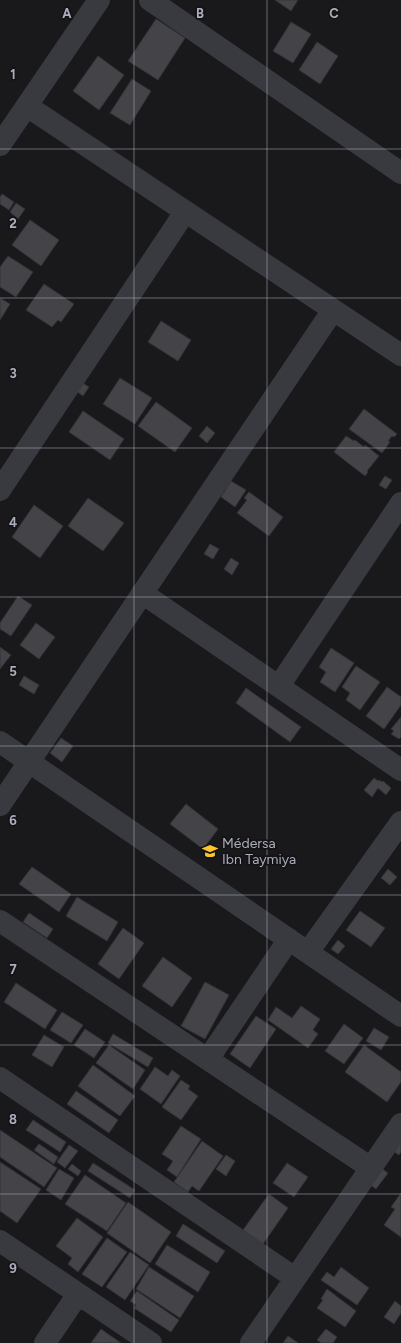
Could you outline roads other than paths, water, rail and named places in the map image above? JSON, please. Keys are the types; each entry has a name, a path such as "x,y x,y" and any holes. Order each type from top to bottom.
{"street":[{"path":"150,0 401,173"},
{"path":"3,134 27,106 95,1"},
{"path":"27,106 401,355"},
{"path":"0,490 185,212"},
{"path":"0,806 333,310"},
{"path":"279,686 401,503"},
{"path":"142,593 401,770"},
{"path":"0,742 401,1016"},
{"path":"308,952 401,822"},
{"path":"0,921 371,1168"},
{"path":"208,1060 289,939"},
{"path":"0,1078 295,1278"},
{"path":"251,1343 401,1124"},
{"path":"0,1241 151,1343"},
{"path":"45,1343 78,1294"}],"place":[{"name":"Médersa Ibn Taymiya","path":"210,851"}]}
